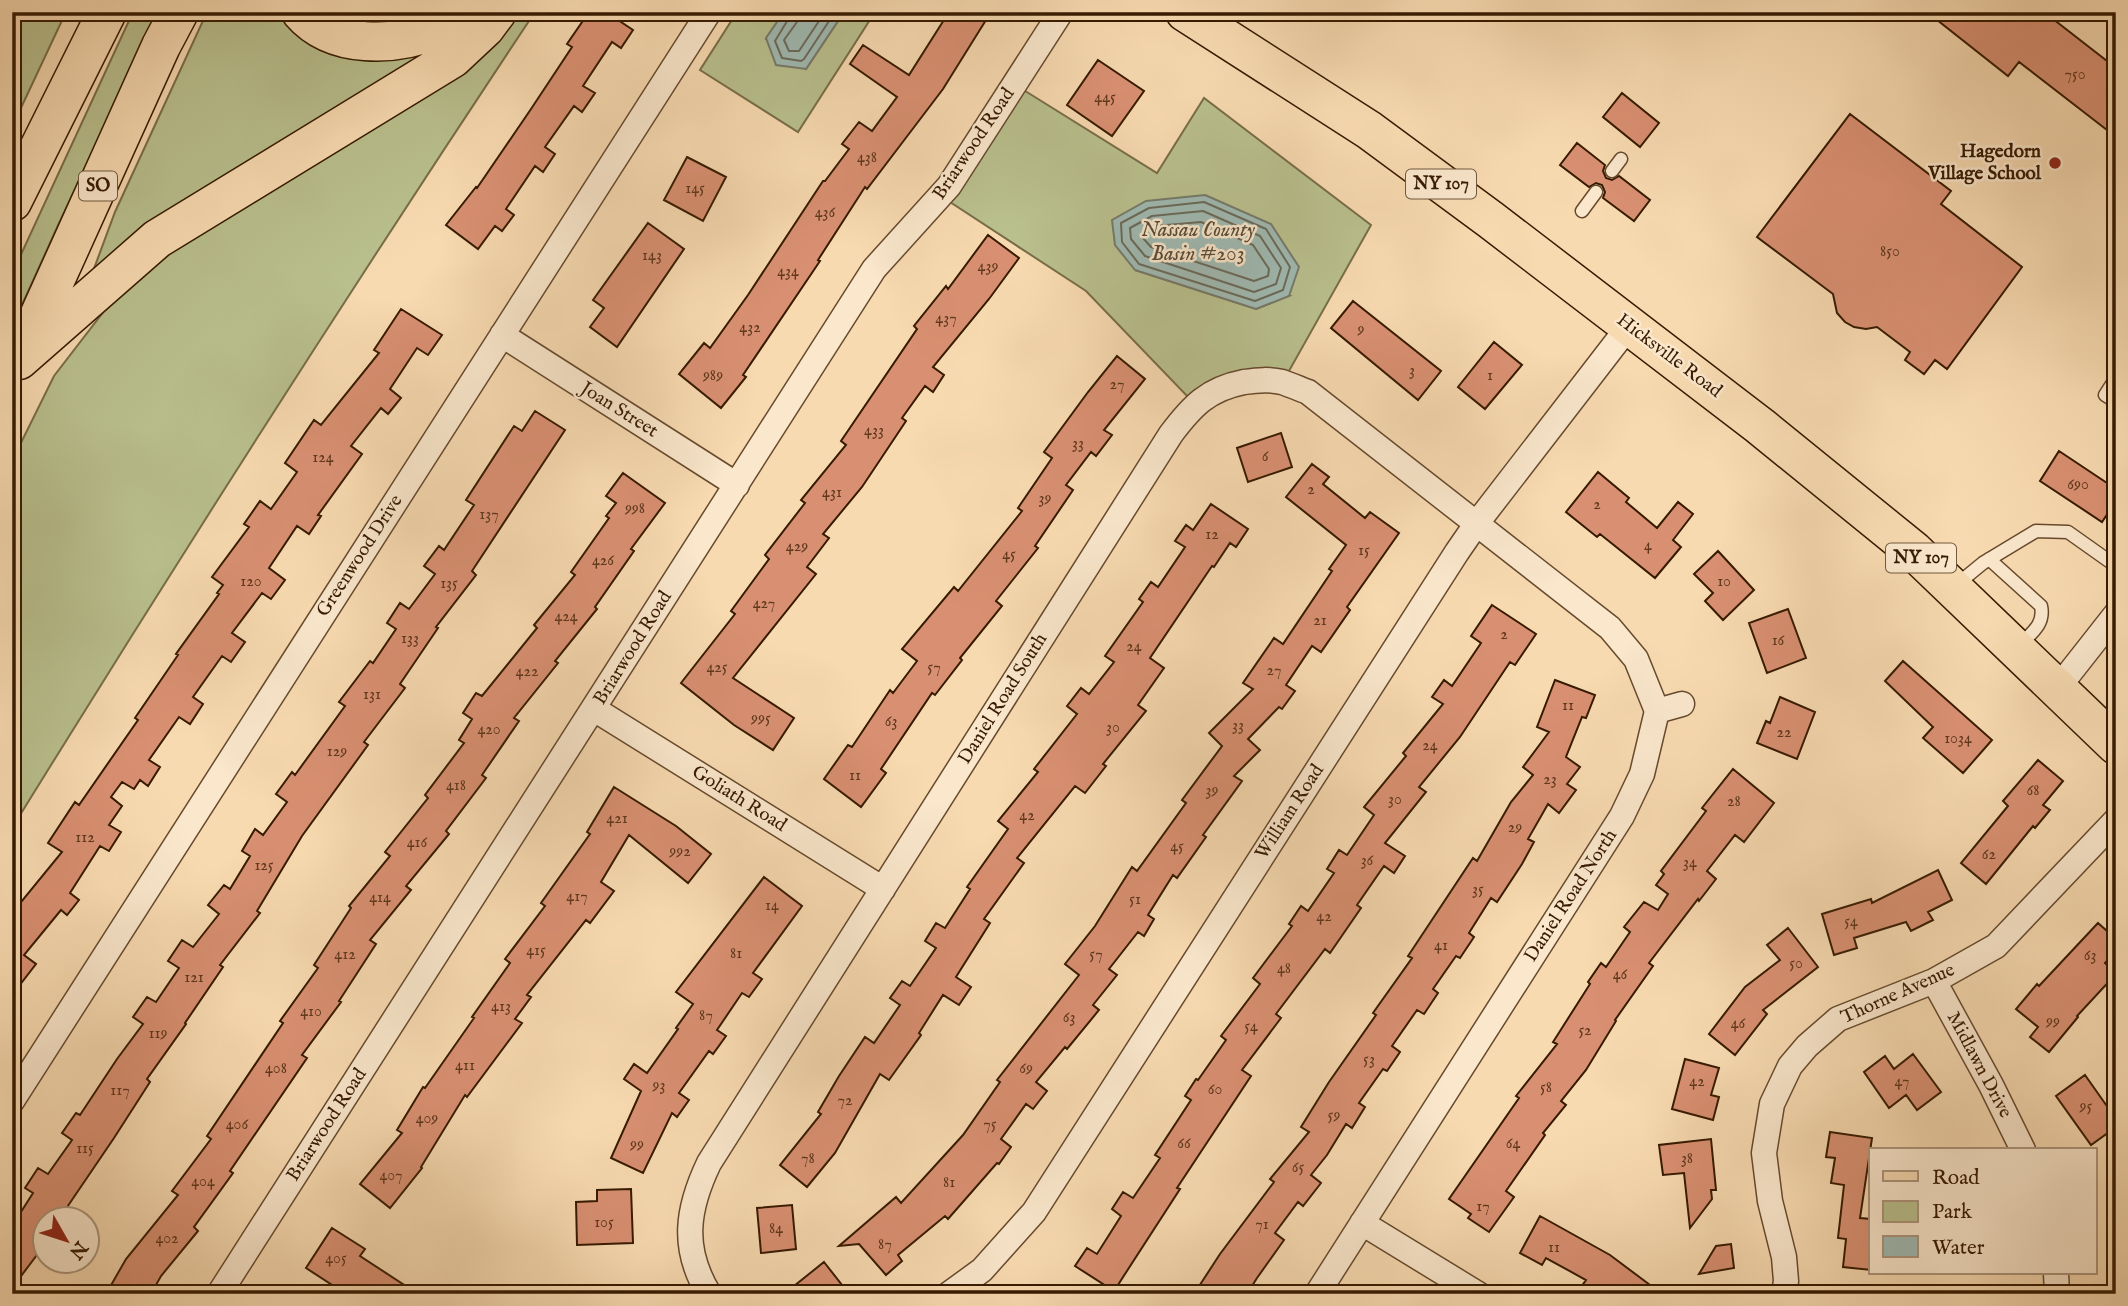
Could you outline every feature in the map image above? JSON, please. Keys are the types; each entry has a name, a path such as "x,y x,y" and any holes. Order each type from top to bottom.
{"main road":[{"path":"12,202 107,12"},
{"name":"SO","path":"16,367 161,46 179,12"},
{"path":"301,12 307,20 335,36 381,43 421,36 458,19 464,12"},
{"path":"16,367 158,239 453,58 485,29 497,12"},
{"name":"Hicksville Road","path":"1185,12 1369,130 1760,426 1914,551 2116,745"}],"street":[{"name":"Greenwood Drive","path":"12,1101 709,12"},
{"name":"Briarwood Road","path":"224,1292 874,269 949,186 1060,12"},
{"name":"William Road","path":"949,1294 982,1270 1034,1212 1477,523 1629,326"},
{"name":"Joan Street","path":"502,335 737,485"},
{"name":"Daniel Road South","path":"709,1294 701,1281 690,1244 691,1210 709,1163 1171,434 1187,413 1210,393 1228,386 1261,379 1282,382 1308,392 1477,523"},
{"path":"1477,523 1610,628 1636,659 1657,711 1682,704"},
{"path":"2064,696 2116,614"},
{"name":"Goliath Road","path":"594,709 883,889"},
{"name":"Daniel Road North","path":"1317,1294 1622,816 1642,774 1657,711"},
{"name":"Thorne Avenue","path":"1784,1294 1784,1257 1770,1201 1764,1153 1772,1104 1790,1066 1838,1019 1934,981 1996,946 2116,820"},
{"name":"Midlawn Drive","path":"1934,981 2022,1148"},
{"path":"1362,1223 1478,1294"},
{"path":"2056,1274 2057,1294"}],"lane":[{"path":"1612,171 1621,159"},
{"path":"1581,211 1596,192"},
{"path":"2116,378 2105,395 2116,402"},
{"path":"1952,589 1989,559 2036,531 2068,532 2116,566"},
{"path":"1989,559 2041,606 2043,616 2040,623 2017,649"}],"green space":[{"path":"12,12 66,12 12,127"},
{"path":"133,12 159,12 12,327 12,274"},
{"path":"207,12 287,12 303,31 472,22 92,274 115,212"},
{"path":"324,12 451,12 399,34"},
{"path":"515,12 535,12 270,418 12,828 12,461 54,376 108,306 162,254"},
{"path":"737,12 784,12 766,39 806,69 844,12 875,12 798,132 700,70"},
{"path":"1022,89 1157,173 1204,98 1371,225 1289,371 1259,369 1236,372 1214,381 1188,397 1086,291 950,202","holes":["1135,270 1289,296 1256,309"]}],"water":[{"path":"784,12 844,12 806,69 776,65 766,38"},
{"name":"Nassau County Basin #203","path":"1205,195 1271,224 1299,267 1289,296 1256,309 1135,270 1115,245 1112,220 1146,201"}],"building":[{"path":"589,12 606,12 633,30 621,48 612,42 583,86 595,93 582,112 574,106 545,147 555,154 543,172 535,166 506,209 514,215 502,231 495,226 478,249 446,225 477,188 531,109 572,47 567,44"},
{"path":"949,12 991,12 943,89 867,189 865,187 818,260 820,261 743,375 746,377 721,408 679,374 704,343 710,348 748,295 823,181 849,149 842,144 859,122 872,131 897,97 850,64 863,45 909,75"},
{"path":"1927,12 2044,12 2116,68 2116,137 2019,62 2008,76"},
{"path":"1098,60 1144,91 1112,136 1067,105"},
{"path":"1622,93 1659,123 1640,147 1603,117"},
{"path":"1850,114 1951,191 1941,204 2022,267 1947,369 1935,360 1924,374 1905,360 1910,352 1877,327 1866,329 1845,322 1837,313 1833,294 1757,237"},
{"path":"1577,143 1605,165 1603,171 1606,178 1612,180 1619,176 1650,200 1634,221 1603,198 1605,192 1602,185 1596,183 1589,187 1560,165"},
{"path":"687,157 726,177 703,221 664,200"},
{"path":"648,223 684,249 617,347 590,327 604,308 593,300"},
{"path":"988,235 1019,258 933,367 944,375 933,392 925,386 902,418 906,421 862,487 823,534 829,538 807,567 816,574 733,678 794,718 773,750 734,725 681,683 735,614 731,611 769,559 765,555 805,503 801,500 846,445 841,441 917,329 914,326 946,286 948,289"},
{"path":"1353,301 1441,371 1418,400 1331,328"},
{"path":"401,309 442,335 428,355 417,348 390,389 401,398 388,414 381,408 351,446 362,454 318,515 321,516 309,534 297,526 269,568 285,580 271,599 262,593 232,633 245,642 231,662 222,656 193,697 203,704 190,724 179,717 149,760 160,767 148,786 140,780 134,789 122,782 111,797 122,806 109,825 121,832 109,851 100,846 70,893 79,900 67,915 61,910 24,955 36,964 12,995 12,913 62,852 48,843 75,802 79,805 138,720 135,718 178,655 176,654 219,594 217,593 223,585 212,577 249,527 244,524 260,501 271,509 297,472 285,463 314,420 321,425 379,353 374,350"},
{"path":"1494,342 1522,365 1485,409 1458,387"},
{"path":"1117,356 1145,379 1104,430 1112,435 1096,456 1091,452 1066,485 1073,490 1035,546 1038,548 996,601 1002,606 960,658 962,660 935,695 932,693 881,769 886,773 861,807 824,779 848,745 852,747 890,690 893,693 917,661 902,649 954,587 958,591 1022,511 1018,508 1052,458 1044,452"},
{"path":"535,411 565,430 472,571 476,575 436,627 438,628 400,684 405,688 364,742 368,745 302,836 257,911 260,913 220,965 223,967 147,1079 150,1082 69,1204 32,1204 32,1262 12,1288 12,1226 33,1193 25,1188 38,1168 48,1174 72,1140 62,1133 76,1113 80,1115 143,1024 133,1017 147,997 156,1002 179,968 168,961 182,940 193,947 219,914 208,905 224,885 230,889 250,856 242,851 255,829 263,835 287,802 276,794 292,772 295,775 345,706 339,702 370,661 373,663 396,629 387,623 400,603 409,609 435,574 424,566 439,546 444,550 474,505 466,500 514,426 522,431"},
{"path":"1281,433 1292,467 1248,482 1237,448"},
{"path":"2059,451 2116,489 2116,501 2102,522 2040,481"},
{"path":"1312,464 1329,477 1323,484 1365,518 1370,512 1399,533 1347,607 1350,610 1321,652 1312,646 1286,685 1295,691 1282,709 1279,707 1248,739 1260,750 1234,776 1242,781 1203,835 1206,837 1177,878 1173,875 1148,915 1154,919 1144,936 1138,932 1109,969 1117,975 1093,1005 1099,1010 1036,1082 1047,1091 1033,1109 1026,1104 1001,1139 1011,1147 999,1164 997,1163 948,1219 945,1216 898,1255 902,1261 886,1275 859,1244 839,1246 896,1197 901,1203 963,1135 1000,1082 997,1080 1079,975 1065,964 1095,926 1132,867 1137,871 1186,803 1182,800 1222,746 1209,733 1253,689 1243,683 1274,638 1283,644 1332,571 1329,569 1346,545 1286,497"},
{"path":"1598,472 1629,498 1626,502 1657,528 1678,502 1693,514 1673,540 1681,547 1655,578 1600,534 1597,537 1566,512"},
{"path":"623,473 665,503 631,549 634,551 595,607 597,609 514,718 519,721 482,775 486,778 446,831 449,834 406,886 411,890 370,940 376,944 339,1001 341,1002 302,1055 307,1058 230,1171 233,1173 194,1227 198,1231 161,1276 151,1294 106,1294 126,1259 178,1195 172,1191 211,1139 207,1136 283,1023 280,1021 318,968 314,965 351,908 349,906 390,856 385,852 428,798 425,795 464,743 459,740 472,719 463,713 476,693 482,696 537,628 534,625 575,575 571,572 609,518 606,516 616,503 606,496"},
{"path":"1211,504 1248,529 1236,547 1230,543 1214,567 1212,566 1150,658 1164,668 1138,705 1146,711 1103,764 1106,766 1085,793 1075,786 1017,858 1024,863 984,919 990,923 956,977 971,987 959,1005 943,995 919,1033 921,1035 889,1080 880,1074 835,1153 807,1187 780,1165 821,1114 818,1112 865,1037 874,1043 900,1005 890,998 902,981 910,986 936,948 925,941 936,923 945,928 970,889 967,887 1008,829 998,821 1038,772 1034,769 1077,714 1067,706 1081,688 1089,694 1114,662 1105,656 1143,602 1139,599 1151,582 1158,587 1185,547 1175,541 1186,525 1193,530"},
{"path":"1718,551 1754,590 1723,620 1705,601 1713,593 1694,574"},
{"path":"1492,605 1536,634 1515,665 1510,662 1460,737 1419,787 1426,792 1385,843 1405,856 1394,873 1384,866 1357,905 1361,908 1330,953 1325,949 1276,1014 1281,1018 1242,1070 1251,1076 1177,1188 1180,1189 1114,1291 1075,1266 1087,1248 1097,1254 1121,1216 1112,1209 1123,1192 1133,1198 1160,1158 1155,1155 1191,1100 1185,1096 1226,1040 1221,1036 1260,984 1253,978 1292,926 1289,924 1301,906 1308,911 1334,873 1327,869 1339,850 1347,855 1374,815 1364,807 1406,756 1403,753 1443,704 1432,697 1444,680 1452,686 1481,643 1471,636"},
{"path":"1788,609 1806,658 1767,673 1749,623"},
{"path":"1903,661 1992,740 1963,773 1923,738 1933,727 1885,681"},
{"path":"1555,680 1595,695 1586,718 1582,717 1566,757 1580,767 1567,784 1576,790 1559,813 1548,804 1528,839 1534,842 1522,864 1497,902 1491,898 1469,933 1474,937 1460,958 1456,956 1433,989 1438,993 1424,1014 1417,1010 1392,1046 1400,1052 1387,1071 1383,1069 1359,1103 1365,1107 1352,1128 1346,1124 1311,1175 1321,1183 1303,1206 1298,1202 1275,1233 1284,1240 1247,1294 1194,1294 1274,1182 1270,1179 1309,1132 1301,1127 1376,1015 1373,1013 1412,958 1408,956 1473,858 1477,861 1511,802 1533,775 1523,767 1549,732 1537,727"},
{"path":"1780,697 1815,712 1797,759 1757,743 1766,721 1770,723"},
{"path":"2038,760 2063,781 2043,805 2050,810 2035,828 2033,826 1986,884 1961,863 2008,806 2003,801"},
{"path":"1733,769 1774,803 1744,842 1735,835 1707,871 1716,879 1649,963 1653,966 1615,1020 1586,1070 1561,1101 1566,1105 1543,1133 1545,1135 1506,1191 1514,1197 1489,1232 1468,1218 1471,1214 1449,1199 1519,1098 1516,1096 1557,1044 1553,1042 1590,984 1588,982 1601,963 1606,967 1630,932 1624,927 1644,902 1658,910 1668,894 1656,885 1664,874 1661,871 1706,811 1702,808"},
{"path":"614,787 676,826 711,854 688,883 629,835 601,882 614,891 590,923 586,920 527,995 531,997 515,1019 522,1023 467,1097 465,1095 422,1168 390,1208 360,1184 402,1133 397,1130 423,1087 425,1088 510,963 505,959 545,906 541,903 590,834 587,832"},
{"path":"1938,870 1952,900 1928,912 1933,920 1911,931 1906,922 1854,938 1857,948 1834,955 1822,914 1871,899 1872,903"},
{"path":"764,877 802,906 753,973 762,979 749,997 742,993 717,1030 726,1036 713,1054 709,1051 679,1093 689,1100 677,1117 672,1113 643,1173 611,1158 641,1091 624,1079 634,1064 647,1073 678,1029 676,1028 693,1004 676,992"},
{"path":"2098,923 2116,939 2116,951 2105,963 2116,974 2077,1016 2049,1052 2030,1037 2038,1027 2016,1009"},
{"path":"1788,928 1818,967 1763,1010 1767,1014 1735,1055 1709,1034 1745,987 1780,960 1767,945"},
{"path":"1913,1054 1941,1092 1917,1110 1906,1095 1889,1108 1864,1072 1885,1056 1894,1069"},
{"path":"1685,1059 1719,1068 1711,1095 1719,1097 1713,1120 1672,1109"},
{"path":"2085,1075 2116,1119 2116,1127 2091,1145 2056,1096"},
{"path":"1830,1132 1872,1138 1860,1218 1869,1219 1869,1270 1843,1267 1846,1239 1838,1238 1844,1185 1831,1183 1835,1158 1826,1157"},
{"path":"1711,1139 1716,1190 1711,1190 1712,1199 1690,1228 1684,1173 1663,1175 1659,1145"},
{"path":"631,1189 633,1243 577,1245 576,1202 597,1201 597,1190"},
{"path":"792,1205 796,1249 761,1253 757,1208"},
{"path":"1540,1216 1610,1255 1662,1294 1576,1294 1586,1280 1546,1258 1542,1265 1520,1253"},
{"path":"332,1228 365,1249 360,1256 418,1294 346,1294 306,1268"},
{"path":"1731,1244 1734,1268 1699,1274 1716,1246"},
{"path":"824,1262 849,1294 784,1294"}],"place":[{"name":"Hagedorn Village School","path":"2055,163"}]}
